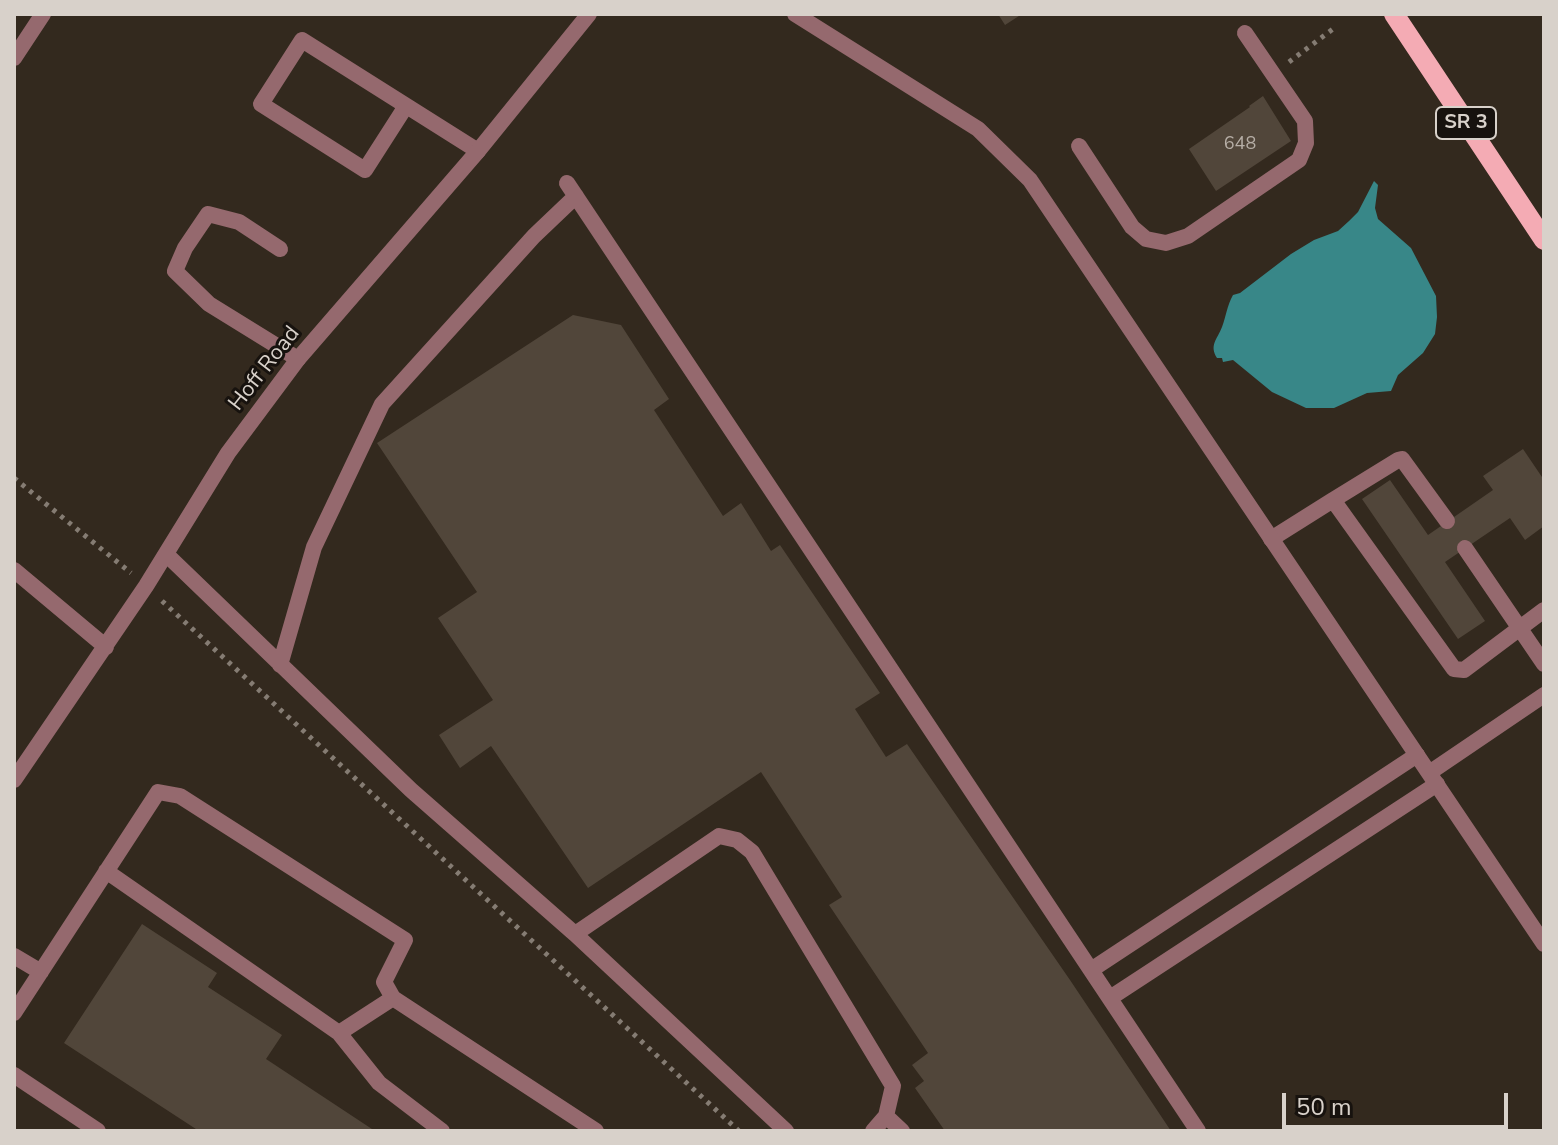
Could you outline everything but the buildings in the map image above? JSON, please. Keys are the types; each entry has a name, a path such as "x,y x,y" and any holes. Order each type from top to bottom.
{"main road":[{"name":"SR 3","path":"1394,14 1544,240"}],"street":[{"path":"14,58 43,14"},
{"name":"Hoff Road","path":"14,780 167,555 228,453 298,359 478,151 589,14"},
{"path":"795,14 978,129 1030,180 1544,944"},
{"path":"1079,146 1132,227 1146,239 1166,243 1188,236 1299,160 1306,143 1305,121 1245,33"},
{"path":"406,106 365,170 261,104 302,40 478,151"},
{"path":"280,665 314,547 382,404 572,190 1198,1131"},
{"path":"280,249 239,222 208,214 185,248 175,271 209,304 298,359"},
{"path":"1271,539 1402,459 1447,521"},
{"path":"1333,500 1454,669 1464,670 1544,610"},
{"path":"1465,548 1544,664"},
{"path":"167,555 411,790 575,934 786,1131"},
{"path":"14,570 106,647"},
{"path":"1110,998 1433,779 1544,695"},
{"path":"1091,970 1417,755"},
{"path":"14,1013 158,792 180,796 405,940 384,982 393,998 596,1131"},
{"path":"575,934 719,836 737,840 752,852 893,1086 886,1116 873,1131"},
{"path":"106,871 339,1033 379,1083 442,1131"},
{"path":"14,956 41,972"},
{"path":"339,1033 393,998"},
{"path":"14,1075 98,1131"},
{"path":"886,1116 902,1131"}],"path":[{"path":"1274,74 1333,29"},
{"path":"14,478 126,569"},
{"path":"187,625 739,1131"}],"water":[{"path":"1374,181 1378,185 1375,208 1378,219 1411,248 1436,296 1435,334 1423,353 1398,375 1391,391 1367,393 1334,408 1306,408 1272,392 1233,360 1223,362 1222,358 1217,358 1215,342 1233,295 1240,293 1291,254 1314,240 1338,231 1358,212"}]}
